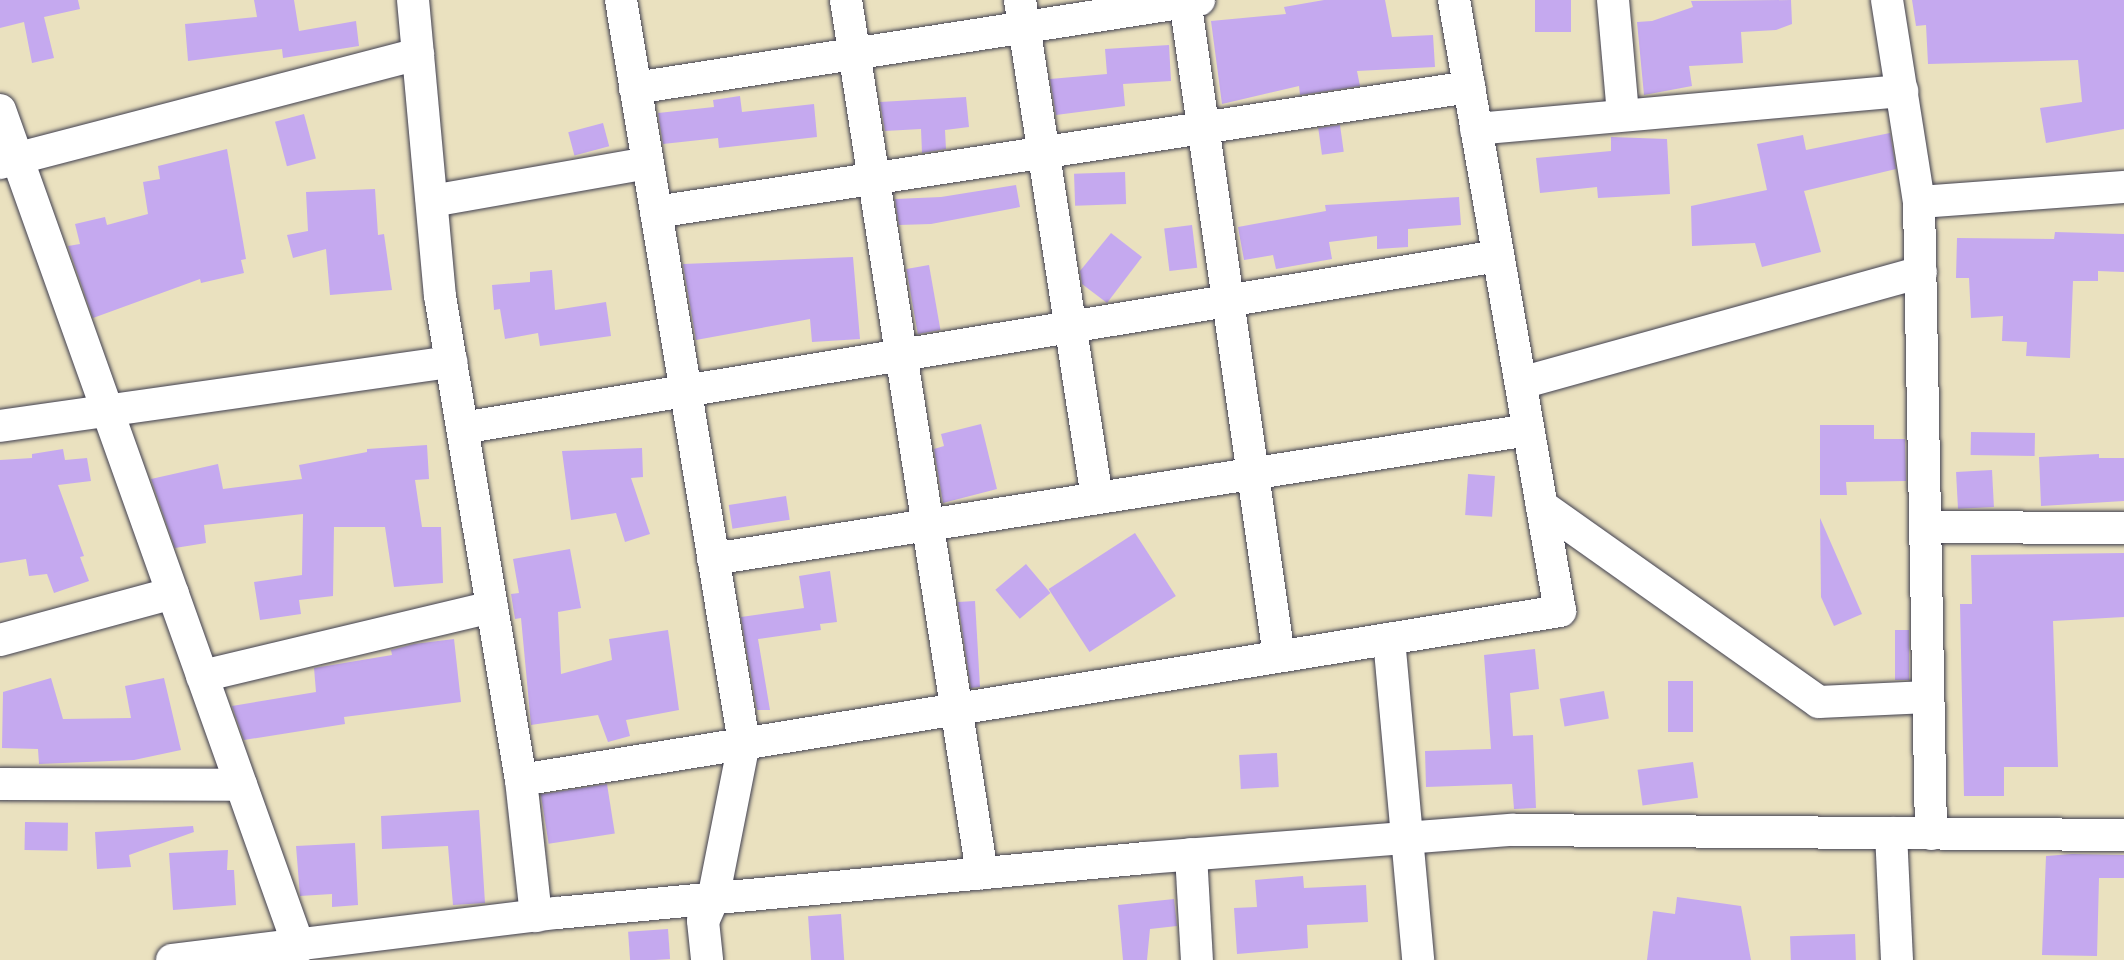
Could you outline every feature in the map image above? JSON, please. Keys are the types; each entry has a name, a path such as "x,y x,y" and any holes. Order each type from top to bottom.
{"street":[{"path":"413,0 432,201 451,362 521,780 536,916"},
{"path":"621,0 744,744 713,899 703,921 707,960"},
{"path":"846,0 982,873"},
{"path":"521,780 1560,610 1454,0"},
{"path":"1613,0 1623,115"},
{"path":"1887,0 1919,202 1931,834"},
{"path":"635,88 855,53 1022,14 1190,1 1203,128 1279,656"},
{"path":"1022,14 1097,498"},
{"path":"9,161 418,54"},
{"path":"656,212 1469,87"},
{"path":"1476,129 1902,91"},
{"path":"0,110 9,161 107,411 299,947"},
{"path":"432,201 648,163"},
{"path":"1919,202 2124,187"},
{"path":"462,428 1498,256"},
{"path":"1521,383 1921,272"},
{"path":"0,426 451,362"},
{"path":"713,559 1528,429"},
{"path":"1542,506 1819,702 1928,697"},
{"path":"1926,527 2124,528"},
{"path":"0,640 173,593"},
{"path":"202,676 492,607"},
{"path":"1389,639 1409,838 1418,960"},
{"path":"0,784 241,785"},
{"path":"172,960 299,947 398,947 536,916 1191,854 1512,830 2124,835"},
{"path":"1891,834 1897,960"},
{"path":"1191,854 1197,960"}],"building":[{"path":"0,0 78,0 80,9 44,17 54,58 32,63 24,22 0,28"},
{"path":"254,0 294,0 299,31 356,21 359,46 283,58 282,49 188,61 185,24 257,17"},
{"path":"1324,0 1385,0 1392,37 1433,35 1435,67 1357,71 1360,86 1300,95 1299,86 1222,104 1211,21 1286,14 1284,7"},
{"path":"1535,0 1571,0 1571,32 1535,32"},
{"path":"1791,0 1792,24 1776,30 1741,32 1743,63 1689,66 1692,86 1644,95 1637,22 1652,21 1693,7 1691,1"},
{"path":"1912,0 2124,0 2124,129 2046,143 2040,108 2082,102 2078,60 1928,64 1926,25 1916,26"},
{"path":"1169,45 1171,81 1123,84 1125,106 1056,115 1050,79 1107,74 1105,49"},
{"path":"740,96 742,112 814,104 817,137 719,148 718,138 663,144 658,113 714,107 713,100"},
{"path":"966,97 969,127 945,130 946,149 922,153 921,129 885,131 880,102"},
{"path":"304,114 316,158 287,166 275,122"},
{"path":"603,123 609,146 574,155 568,132"},
{"path":"1340,125 1344,152 1322,155 1318,128"},
{"path":"1890,133 1896,169 1804,191 1821,252 1762,267 1755,243 1692,246 1691,206 1767,190 1757,144 1803,135 1806,150"},
{"path":"1611,137 1667,139 1670,194 1598,198 1597,187 1540,193 1536,158 1611,151"},
{"path":"227,149 246,259 241,260 244,273 201,283 200,279 93,318 68,246 80,244 75,224 105,217 107,225 148,214 143,182 160,179 158,166"},
{"path":"1125,172 1126,204 1075,206 1074,174"},
{"path":"1016,185 1020,207 931,224 899,225 895,199 941,197"},
{"path":"375,189 378,235 384,234 392,290 330,295 326,249 293,258 287,235 308,231 306,192"},
{"path":"1459,197 1461,225 1408,229 1408,247 1377,249 1377,236 1329,242 1332,259 1276,269 1273,255 1244,260 1238,227 1326,211 1325,205"},
{"path":"1192,225 1197,268 1169,271 1164,228"},
{"path":"2055,232 2124,234 2124,272 2098,271 2098,281 2073,281 2070,358 2026,356 2027,342 2002,341 2003,316 1971,318 1969,278 1956,278 1957,238 2054,239"},
{"path":"1111,233 1142,257 1107,303 1082,284 1080,271"},
{"path":"853,257 860,339 812,342 810,319 696,340 683,264"},
{"path":"929,265 940,330 918,334 906,269"},
{"path":"552,270 555,310 606,302 611,336 540,346 538,333 505,339 500,309 494,310 492,285 530,282 530,272"},
{"path":"981,424 997,489 943,503 934,449 944,446 941,434"},
{"path":"1820,425 1874,425 1874,439 1905,439 1906,481 1846,482 1847,495 1820,495"},
{"path":"1971,432 2035,433 2035,456 1971,455"},
{"path":"427,445 429,479 415,480 422,527 441,527 443,583 394,587 385,527 334,527 333,596 299,600 301,614 260,620 254,582 302,575 303,514 204,525 206,543 175,548 151,479 218,464 223,489 302,479 299,465 367,452 367,449"},
{"path":"642,448 643,477 631,478 650,534 625,542 616,513 571,520 562,451"},
{"path":"63,449 65,460 87,458 91,481 58,485 84,556 80,557 89,581 54,593 47,574 29,576 26,559 0,563 0,460 32,458 32,454"},
{"path":"2099,454 2099,458 2124,458 2124,501 2041,506 2039,457"},
{"path":"1992,470 1994,507 1958,509 1956,472"},
{"path":"1468,474 1495,476 1492,517 1465,515"},
{"path":"786,496 790,520 732,529 729,505"},
{"path":"1820,518 1862,614 1834,626 1821,597"},
{"path":"1135,533 1176,596 1089,652 1049,589"},
{"path":"570,549 581,608 558,612 561,674 612,660 609,639 668,630 679,710 626,720 630,736 608,742 598,715 531,725 521,618 515,619 511,594 519,593 513,559"},
{"path":"2124,553 2124,617 2053,621 2058,767 2004,767 2004,796 1964,796 1960,604 1972,604 1971,555"},
{"path":"1026,564 1050,593 1020,619 995,590"},
{"path":"830,571 837,622 820,624 821,630 758,639 770,710 757,710 741,617 804,608 799,576"},
{"path":"975,601 980,687 971,688 958,602"},
{"path":"1895,630 1909,630 1909,680 1895,680"},
{"path":"454,639 461,702 344,717 345,724 244,740 232,706 316,692 314,668 392,655 391,650 414,644"},
{"path":"1535,649 1539,689 1510,693 1513,736 1533,735 1536,808 1514,809 1512,784 1426,787 1425,751 1491,749 1484,655"},
{"path":"51,678 63,719 131,718 125,686 164,678 181,750 134,760 39,764 38,749 2,748 3,692"},
{"path":"1668,681 1693,681 1693,732 1668,732"},
{"path":"1604,691 1609,719 1565,726 1560,699"},
{"path":"1277,753 1279,787 1241,789 1239,755"},
{"path":"1693,762 1698,798 1643,805 1638,770"},
{"path":"607,784 615,833 549,844 541,794"},
{"path":"479,810 485,903 453,905 448,846 382,849 381,816"},
{"path":"25,822 68,823 68,851 25,850"},
{"path":"193,826 194,832 129,855 131,867 97,869 95,832"},
{"path":"355,843 358,905 332,907 332,894 300,896 296,846"},
{"path":"228,850 227,870 234,870 236,905 173,910 169,853"},
{"path":"2124,855 2124,878 2099,878 2097,956 2042,955 2046,856"},
{"path":"1303,876 1304,888 1366,885 1368,922 1307,925 1308,948 1237,954 1234,908 1257,907 1255,880"},
{"path":"1677,897 1741,906 1751,960 1647,960 1653,911 1675,914"},
{"path":"1174,899 1177,926 1150,929 1147,960 1123,960 1118,905"},
{"path":"841,914 844,960 811,960 808,916"},
{"path":"668,929 670,959 630,960 628,932"},
{"path":"1855,934 1856,960 1791,960 1790,936"}]}
